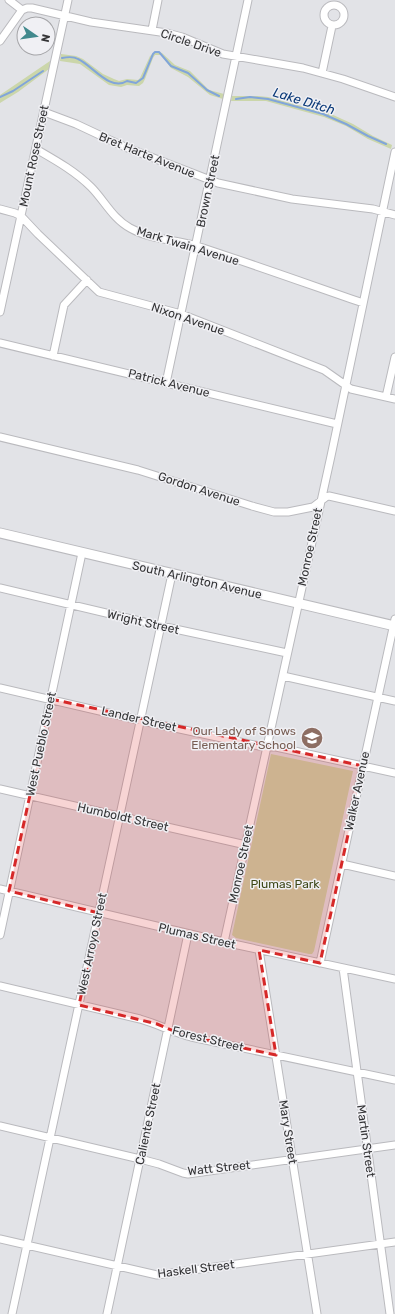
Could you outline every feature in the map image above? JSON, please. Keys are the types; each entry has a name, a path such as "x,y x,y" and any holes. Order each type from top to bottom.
{"main road":[{"name":"South Arlington Avenue","path":"0,534 298,604 394,624"}],"street":[{"path":"0,42 22,10 9,0"},
{"name":"Mount Rose Street","path":"0,312 68,0"},
{"path":"152,30 158,0"},
{"name":"Brown Street","path":"166,382 248,0"},
{"name":"Circle Drive","path":"22,10 32,8 103,24 152,30 182,37 214,51 285,64 322,73 395,97"},
{"path":"322,73 332,26"},
{"name":"Bret Harte Avenue","path":"44,112 76,124 125,147 210,180 292,199 373,209 395,215"},
{"name":"Mark Twain Avenue","path":"36,149 62,164 85,181 114,215 128,227 152,237 196,246 363,303"},
{"name":"Monroe Street","path":"224,942 283,676 395,152"},
{"name":"Nixon Avenue","path":"0,209 21,216 38,234 102,293 181,314 324,370 351,389 395,399"},
{"path":"53,356 64,305 87,280"},
{"name":"Patrick Avenue","path":"0,343 337,424"},
{"path":"386,397 395,357"},
{"name":"Gordon Avenue","path":"0,437 138,470 268,510 288,512 313,507 329,496 395,512"},
{"name":"West Pueblo Street","path":"0,935 82,553"},
{"name":"West Arroyo Street","path":"12,1314 172,574"},
{"name":"Wright Street","path":"0,588 287,654"},
{"name":"Walker Avenue","path":"320,963 394,624"},
{"path":"283,676 395,701"},
{"name":"Lander Street","path":"0,688 141,720 395,773"},
{"name":"Humboldt Street","path":"0,789 246,844"},
{"path":"342,864 395,876"},
{"name":"Plumas Street","path":"0,889 188,934 395,979"},
{"name":"Caliente Street","path":"107,1314 188,934"},
{"name":"Mary Street","path":"259,950 317,1314"},
{"name":"Martin Street","path":"343,968 390,1314"},
{"name":"Forest Street","path":"0,986 145,1021 191,1037 395,1080"},
{"name":"Watt Street","path":"0,1126 164,1165 188,1174 395,1145"},
{"name":"Haskell Street","path":"0,1239 157,1275 395,1242"}],"highlighted area":[{"path":"51,699 363,766 320,963 259,950 276,1055 183,1035 157,1024 79,1005 99,913 9,891"}],"green space":[{"path":"156,51 162,53 175,65 190,71 209,90 224,94 223,99 210,95 188,77 171,68 161,55 155,55 143,83 139,86 127,85 121,87 109,85 80,64 60,61 61,54 76,56 83,59 103,74 119,81 127,79 138,80 150,56"},
{"path":"50,61 49,69 18,92 0,103 0,95"},
{"path":"232,96 268,97 331,114 392,145 391,149 368,139 346,126 324,117 266,101 231,101"},
{"name":"Plumas Park","path":"271,754 353,771 314,951 312,954 236,938 232,935"}],"waterway":[{"name":"Lake Ditch","path":"62,58 76,58 101,76 114,83 127,81 136,83 143,78 153,54 155,52 159,52 171,66 188,73 207,90 219,96"},
{"name":"Lake Ditch","path":"0,97 13,91 43,71"},
{"name":"Lake Ditch","path":"236,99 250,97 268,99 323,114 386,144"}],"place":[{"name":"Our Lady of Snows Elementary School","path":"312,738"}]}
